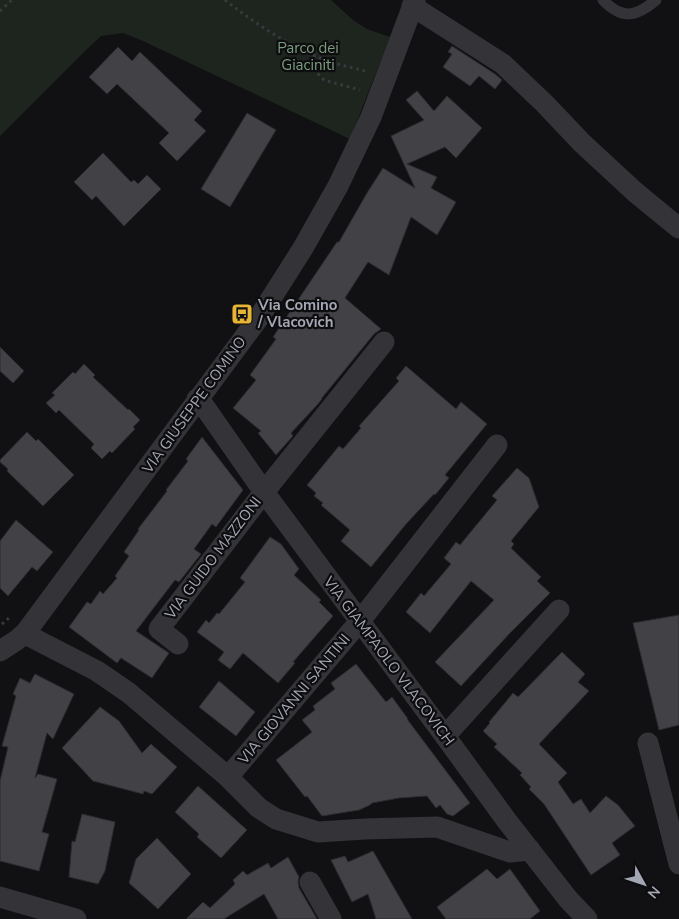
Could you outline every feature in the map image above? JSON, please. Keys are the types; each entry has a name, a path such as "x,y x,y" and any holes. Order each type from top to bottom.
{"street":[{"name":"VIA GIUSEPPE COMINO","path":"0,651 26,632 260,316 303,248 338,186 371,117 414,3"},
{"path":"414,3 502,64 545,104 582,143 635,192 679,228"},
{"path":"264,492 384,342"},
{"name":"VIA GIAMPAOLO VLACOVICH","path":"197,399 507,821 568,899 587,919"},
{"name":"VIA GIOVANNI SANTINI","path":"228,777 360,621 498,445"},
{"name":"VIA GUIDO MAZZONI","path":"178,644 159,629 264,492"},
{"path":"445,736 559,610"},
{"path":"26,632 31,637 98,671 121,688 228,777 259,808 276,819 318,832 437,827 510,852 530,850"},
{"path":"648,743 679,864"},
{"path":"310,882 331,919"},
{"path":"0,897 76,919"}],"lane":[{"path":"603,0 616,11 626,14 639,12 656,0"}],"path":[{"path":"0,11 12,0"},
{"path":"225,0 251,20 278,37 383,86"},
{"path":"314,55 316,72 324,80 383,86"}],"green space":[{"name":"Parco dei Giaciniti","path":"0,0 331,0 353,20 367,29 390,37 350,139 123,33 101,36 0,136"}],"building":[{"path":"452,46 502,80 495,89 479,76 470,86 443,67 452,54 448,52"},
{"path":"118,47 132,61 140,52 202,111 194,120 206,131 177,161 159,143 169,133 117,84 107,94 89,77"},
{"path":"417,91 434,111 447,96 482,128 456,158 445,147 407,164 437,177 431,188 456,202 437,235 411,217 389,275 368,262 345,298 381,329 374,334 317,405 291,433 293,436 276,455 258,433 261,431 233,408 256,380 250,375 276,339 273,337 337,242 339,242 383,168 415,188 391,136 424,120 406,100"},
{"path":"247,113 276,130 230,207 201,189"},
{"path":"103,153 131,182 134,180 138,184 147,175 161,189 124,226 96,196 92,200 74,182"},
{"path":"0,347 24,371 13,383 0,371"},
{"path":"84,364 95,375 93,377 140,420 133,427 135,429 112,453 110,451 102,459 91,448 94,444 59,410 56,413 46,403 55,395 52,393"},
{"path":"406,366 456,409 461,402 487,424 445,475 449,478 406,524 371,567 341,541 350,530 321,505 323,503 314,496 316,493 307,485 339,446 343,449 361,428 359,426 399,381 396,378"},
{"path":"27,432 36,441 38,439 74,475 43,506 0,462"},
{"path":"202,437 243,490 216,527 212,524 194,549 201,554 179,582 175,580 136,631 169,653 152,678 121,658 117,663 69,627 87,602 91,604 100,591 103,594 117,578 115,576 129,556 124,552 138,529 188,461 186,459"},
{"path":"517,468 529,478 539,507 511,541 514,544 511,548 541,577 537,581 550,593 461,686 435,662 494,600 471,581 430,633 406,612 421,593 424,596 451,564 444,558 456,542 460,545 497,500 492,496"},
{"path":"16,520 53,552 37,571 32,567 8,596 0,588 0,541"},
{"path":"270,537 281,544 299,569 294,575 321,600 319,602 333,616 293,662 295,663 278,683 243,653 230,669 218,660 224,652 197,632 206,620 209,623 217,613 219,614 245,582 240,578"},
{"path":"679,615 679,725 659,730 633,623"},
{"path":"562,652 585,674 578,682 589,691 539,744 567,773 558,782 573,804 581,799 590,813 606,796 618,805 635,826 612,843 620,855 591,875 544,804 529,789 531,787 520,775 522,773 494,747 497,744 483,731 513,693 518,697"},
{"path":"356,664 386,702 392,697 470,803 453,816 447,814 440,805 436,808 427,796 399,798 372,803 359,810 322,816 276,760 312,732 302,720 315,710 313,706 335,689 331,683"},
{"path":"35,674 74,694 53,739 47,733 35,778 38,774 57,779 42,832 49,834 39,871 0,861 0,781 8,747 2,746 16,696 13,694 20,678 30,683"},
{"path":"219,681 255,712 236,736 199,707"},
{"path":"100,707 119,721 142,753 151,744 177,767 152,794 144,791 143,794 93,781 62,748"},
{"path":"198,786 247,830 221,858 197,837 199,834 175,812"},
{"path":"82,814 115,822 105,871 98,884 69,877 72,841 75,842"},
{"path":"157,838 191,874 158,909 129,883 136,859"},
{"path":"373,851 412,919 376,919 368,894 352,902 331,860 345,856 348,862"},
{"path":"288,857 299,877 299,888 317,919 278,919 264,894 224,919 186,919 203,902 210,908 235,884 233,880 243,871 247,875 268,863 271,868"},
{"path":"487,869 497,879 510,869 540,911 530,919 446,919 437,907"}],"place":[{"name":"Via Comino / Vlacovich","path":"242,314"}]}
